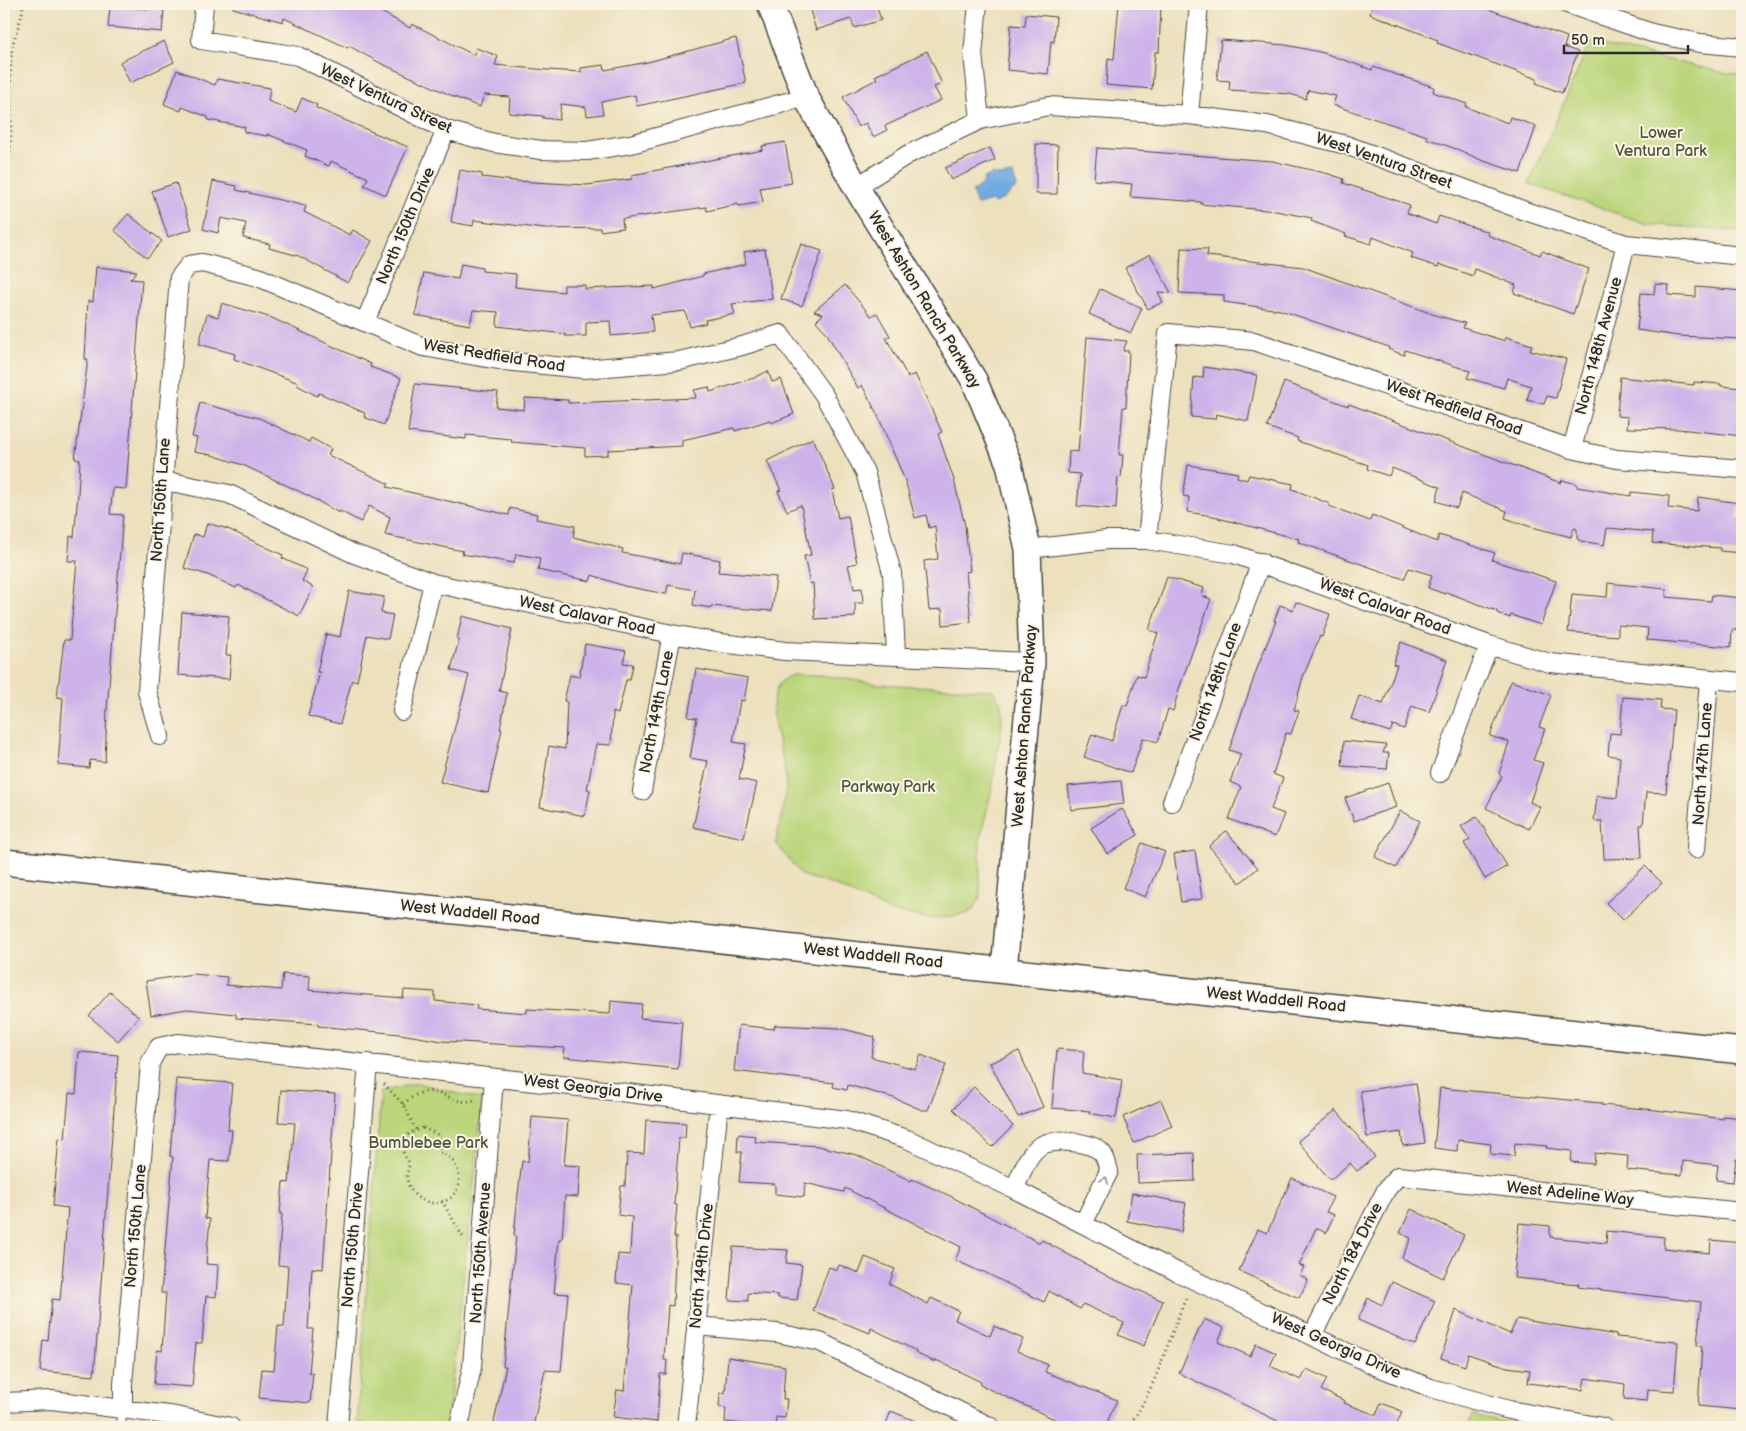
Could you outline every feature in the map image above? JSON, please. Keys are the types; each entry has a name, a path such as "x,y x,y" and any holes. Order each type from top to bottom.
{"main road":[{"name":"West Ashton Ranch Parkway","path":"770,4 806,97 856,187 974,380 1009,464 1028,548 1032,662 1004,970"},
{"name":"West Waddell Road","path":"4,862 1742,1051"}],"street":[{"name":"West Ventura Street","path":"204,4 201,40 298,56 446,130 494,143 541,150 587,151 631,144 806,97"},
{"path":"978,4 973,54 980,120"},
{"path":"1189,115 1199,4"},
{"path":"1567,4 1652,33 1700,43 1742,47"},
{"name":"West Ventura Street","path":"856,187 907,155 980,120 1049,106 1189,115 1267,125 1346,145 1524,212 1626,244 1742,256"},
{"name":"North 150th Drive","path":"365,322 446,130"},
{"name":"North 148th Avenue","path":"1572,449 1626,244"},
{"name":"West Redfield Road","path":"189,265 202,263 258,277 422,348 504,361 584,369 679,360 742,346 780,334 824,395 865,472 892,573 896,655"},
{"name":"North 150th Lane","path":"160,736 146,691 179,278 189,265"},
{"name":"West Redfield Road","path":"1147,540 1168,333 1254,340 1572,449 1617,459 1742,469"},
{"name":"West Calavar Road","path":"162,480 229,494 352,553 433,583 672,634 721,643 785,651 1032,662"},
{"name":"West Calavar Road","path":"1028,548 1107,540 1147,540 1234,554 1261,562 1489,645 1550,663 1742,682"},
{"name":"North 148th Lane","path":"1172,802 1261,562"},
{"path":"402,711 433,583"},
{"name":"North 149th Lane","path":"642,790 672,634"},
{"path":"1440,773 1489,645"},
{"name":"North 147th Lane","path":"1696,849 1709,680"},
{"name":"West Georgia Drive","path":"159,1047 178,1043 368,1063 847,1120 907,1139 1014,1189 1177,1272 1378,1367 1431,1388 1509,1410 1585,1426 1603,1427"},
{"name":"North 150th Lane","path":"123,1408 124,1374 150,1062 159,1047"},
{"name":"North 150th Drive","path":"338,1427 368,1063"},
{"name":"North 150th Avenue","path":"459,1427 472,1367 494,1078"},
{"name":"North 149th Drive","path":"686,1427 719,1104"},
{"path":"1014,1189 1032,1154 1039,1146 1058,1141 1096,1148 1103,1153 1108,1171 1083,1224"},
{"name":"West Adeline Way","path":"1398,1176 1742,1212"},
{"name":"North 184 Drive","path":"1312,1336 1386,1190 1398,1176"},
{"path":"696,1326 777,1333 820,1342 981,1425"},
{"path":"4,1402 52,1400 123,1408 231,1427"}],"lane":[{"path":"120,1427 123,1408"}],"path":[{"path":"4,181 10,161 12,47 23,4"},
{"path":"384,1084 404,1104 416,1130"},
{"path":"404,1104 426,1091 440,1092 456,1101 468,1102 482,1095"},
{"path":"429,1129 439,1135 440,1152 454,1160 458,1167 459,1182 452,1196 445,1200 430,1203 422,1200 410,1189 407,1175 409,1162 404,1153 403,1145 406,1136 416,1130 429,1129"},
{"path":"1128,1427 1145,1402 1153,1385 1187,1296"}],"green space":[{"name":"Lower Ventura Park","path":"1590,42 1726,73 1742,74 1742,232 1648,224 1529,184"},
{"name":"Parkway Park","path":"821,675 878,684 993,690 1001,703 1002,725 992,788 980,840 980,897 973,910 966,914 934,919 889,911 834,885 801,875 776,843 786,779 775,725 774,697 778,685 787,677"},
{"name":"Bumblebee Park","path":"417,1083 483,1100 447,1427 369,1427 357,1422 381,1092"},
{"path":"1472,1415 1530,1427 1468,1427"}],"water":[{"path":"993,174 999,176 1013,174 1017,187 1004,199 994,203 992,201 977,205 972,192 983,183 984,178"}],"building":[{"path":"234,4 367,4 410,28 412,24 474,55 476,48 498,56 495,65 547,70 581,72 581,68 604,65 605,70 648,62 736,38 746,83 637,106 635,95 601,102 603,114 587,116 586,107 561,104 559,120 543,118 543,116 509,113 510,97 484,95 480,107 284,18 283,22 233,8"},
{"path":"808,4 876,4 881,20 854,28 851,19 816,30"},
{"path":"1119,4 1161,4 1159,52 1155,52 1152,89 1106,85 1108,58 1114,59"},
{"path":"1373,4 1474,4 1567,37 1564,47 1578,52 1562,93 1536,83 1537,79 1437,43 1438,40 1370,14"},
{"path":"110,6 164,10 162,32 108,27"},
{"path":"1026,14 1056,17 1054,42 1051,41 1048,74 1007,70 1011,25 1025,26"},
{"path":"1221,40 1286,45 1324,53 1372,70 1373,67 1434,87 1433,92 1467,104 1466,107 1508,123 1510,117 1536,126 1520,173 1481,160 1426,138 1427,136 1333,105 1336,96 1308,90 1306,99 1290,94 1229,90 1230,81 1217,80"},
{"path":"164,41 174,62 130,83 120,62"},
{"path":"927,51 942,84 934,87 941,100 885,126 887,130 873,137 866,123 858,127 843,97 877,79 875,76"},
{"path":"177,70 215,85 217,79 270,88 268,101 296,112 302,98 317,105 316,108 408,147 386,195 364,185 368,178 331,161 329,166 305,156 307,150 267,134 267,136 244,132 245,127 208,120 208,117 182,107 181,111 164,104"},
{"path":"785,142 792,183 760,188 763,202 739,206 738,204 707,211 706,207 622,219 623,228 600,231 600,228 545,229 474,220 473,226 451,222 460,170 482,174 482,177 515,181 587,185 632,179 632,175 763,150 762,146"},
{"path":"1036,144 1058,145 1057,194 1036,194"},
{"path":"990,148 995,160 951,180 945,168"},
{"path":"1097,148 1272,161 1329,174 1344,179 1343,183 1410,205 1407,213 1436,224 1439,216 1488,232 1487,235 1540,255 1542,251 1589,269 1573,314 1514,293 1516,285 1475,269 1473,276 1439,264 1438,267 1411,258 1413,253 1373,237 1371,244 1345,236 1346,234 1311,221 1312,218 1276,211 1201,204 1201,202 1130,197 1132,184 1094,180"},
{"path":"213,181 237,186 236,190 306,206 304,212 350,235 353,230 372,241 348,283 299,256 269,248 270,244 243,238 246,223 221,218 218,233 203,229"},
{"path":"176,183 192,229 168,237 152,191"},
{"path":"128,214 162,241 147,258 114,230"},
{"path":"801,244 822,251 802,306 781,299"},
{"path":"1181,248 1208,249 1207,256 1303,267 1438,316 1465,323 1463,328 1505,341 1506,337 1532,345 1530,350 1566,359 1556,398 1547,396 1544,404 1527,400 1531,386 1507,378 1504,388 1467,378 1470,371 1405,350 1404,355 1388,349 1389,347 1280,310 1224,302 1224,295 1179,293"},
{"path":"765,249 772,299 732,304 735,314 705,320 706,323 690,327 685,311 651,315 653,332 611,336 610,321 586,322 586,336 565,336 565,334 497,326 498,312 473,310 470,325 415,315 424,273 458,279 461,264 482,268 482,271 516,274 515,287 564,292 564,285 585,285 585,289 654,286 654,289 703,276 703,274 746,264 744,252"},
{"path":"1150,254 1171,293 1158,292 1163,302 1148,309 1125,268"},
{"path":"96,267 137,271 130,279 142,280 126,489 113,488 110,514 123,515 107,710 105,762 90,760 89,768 58,765 63,698 57,697 64,640 70,640 77,561 68,561 70,536 74,537 80,460 75,459 88,359 85,359 88,301 93,302"},
{"path":"1655,284 1669,285 1668,295 1696,297 1696,287 1742,291 1742,339 1679,336 1637,330 1641,293 1654,294"},
{"path":"845,285 871,316 877,313 890,336 886,338 908,377 915,374 942,432 938,434 954,480 965,526 970,571 966,572 971,622 943,625 942,609 929,610 924,561 938,559 935,526 929,528 926,515 915,518 906,483 879,418 862,385 858,388 826,332 816,321 823,314 814,311"},
{"path":"1100,289 1142,308 1131,333 1089,314"},
{"path":"222,303 272,318 371,364 370,367 401,378 384,425 364,417 365,413 319,393 317,396 297,385 299,383 234,359 235,354 199,344 207,314 218,317"},
{"path":"1087,337 1127,341 1123,351 1129,351 1126,407 1123,407 1119,455 1123,455 1121,478 1118,477 1116,509 1077,506 1080,474 1068,473 1069,451 1078,452"},
{"path":"1204,367 1257,375 1248,421 1216,414 1215,419 1191,417 1194,377 1203,378"},
{"path":"768,371 772,382 781,379 794,414 771,423 770,420 735,431 734,428 682,440 682,446 608,450 608,455 585,456 585,448 511,442 512,439 466,435 466,439 408,432 415,384 498,392 496,407 524,410 525,398 568,400 568,403 696,398 694,390 709,387 710,392 754,378"},
{"path":"1620,377 1694,385 1694,382 1721,384 1721,386 1742,388 1742,436 1679,429 1627,428 1628,417 1617,416"},
{"path":"1284,382 1348,406 1349,404 1561,483 1562,480 1577,484 1577,487 1631,496 1631,492 1669,496 1668,508 1697,511 1698,497 1739,503 1737,519 1742,519 1742,553 1720,551 1720,548 1652,543 1653,532 1607,528 1604,545 1577,539 1577,529 1574,528 1571,537 1505,518 1507,511 1462,493 1457,508 1436,501 1440,487 1392,468 1389,476 1367,469 1368,465 1297,441 1298,438 1267,427"},
{"path":"200,403 259,418 309,442 311,438 331,449 328,455 389,484 387,487 509,515 510,508 537,514 536,519 575,526 573,537 623,549 622,553 680,564 682,553 720,560 718,572 776,577 772,611 711,606 711,608 693,605 695,590 668,585 666,594 624,586 592,575 590,581 538,570 540,558 516,554 514,563 462,554 463,551 385,535 390,517 369,506 361,522 243,465 212,455 194,452 197,438 192,437"},
{"path":"813,438 835,489 832,490 838,518 848,516 857,563 848,565 854,589 862,588 863,603 855,603 855,617 815,619 813,583 810,584 804,556 811,555 801,505 787,511 778,491 781,490 767,461"},
{"path":"1188,465 1238,473 1237,477 1247,480 1249,475 1293,484 1292,489 1330,504 1329,506 1370,521 1372,515 1437,542 1439,535 1495,553 1492,560 1556,581 1541,625 1511,615 1510,618 1497,613 1497,611 1446,592 1445,594 1428,588 1432,575 1409,568 1404,579 1298,542 1299,539 1219,517 1187,512 1189,497 1183,496"},
{"path":"207,523 228,529 283,555 282,558 307,570 302,581 313,587 299,616 238,585 236,588 208,575 184,568 194,534 203,537"},
{"path":"1167,577 1204,588 1202,596 1211,599 1173,711 1168,709 1158,742 1143,738 1131,773 1084,757 1092,734 1112,741 1123,705 1127,706 1137,675 1144,677 1158,633 1149,630"},
{"path":"1608,583 1666,589 1666,597 1711,601 1712,595 1742,598 1742,630 1732,630 1731,647 1647,640 1648,628 1618,625 1618,636 1568,632 1572,594 1607,597"},
{"path":"349,591 384,597 381,613 393,615 388,639 367,635 357,681 352,680 340,724 308,716 320,672 317,672 326,634 340,637"},
{"path":"1296,602 1330,614 1322,637 1320,636 1303,677 1294,710 1299,711 1291,734 1286,733 1273,774 1283,778 1271,809 1284,814 1275,837 1229,819 1241,787 1230,782 1241,754 1229,750 1258,666 1276,621 1274,621 1280,605 1293,610"},
{"path":"182,612 229,616 226,655 231,655 229,679 178,675"},
{"path":"462,616 512,629 499,691 507,693 500,729 502,729 488,793 440,782 469,675 451,670 459,639 457,639"},
{"path":"1401,642 1447,660 1429,712 1412,706 1404,729 1393,725 1390,732 1351,719 1359,696 1383,704 1397,665 1393,664"},
{"path":"585,644 626,651 623,663 633,664 630,680 626,680 618,714 613,712 611,745 596,744 587,789 590,790 585,816 540,807 549,746 565,749 567,702 564,701 570,675 579,677"},
{"path":"696,669 748,678 744,701 740,700 733,742 746,744 739,779 757,783 744,838 693,827 708,761 690,758 697,718 688,717"},
{"path":"1511,681 1551,695 1539,727 1545,729 1533,760 1543,763 1530,802 1540,807 1529,829 1486,808 1502,776 1499,774 1509,742 1490,736"},
{"path":"1623,697 1661,700 1660,709 1674,710 1666,793 1646,792 1643,825 1640,825 1642,858 1604,859 1602,821 1594,821 1597,796 1617,798 1620,757 1608,755 1610,733 1620,734"},
{"path":"1344,741 1386,745 1383,753 1389,753 1387,769 1342,766"},
{"path":"1121,781 1124,804 1071,810 1068,786"},
{"path":"1388,783 1396,807 1354,821 1345,798"},
{"path":"1122,809 1138,835 1107,854 1091,828"},
{"path":"1400,811 1420,821 1396,868 1375,857"},
{"path":"1477,817 1507,866 1485,879 1464,843 1470,840 1461,826"},
{"path":"1226,831 1258,868 1240,883 1209,846"},
{"path":"1142,843 1165,852 1145,897 1123,888"},
{"path":"1195,851 1202,899 1181,902 1174,854"},
{"path":"1645,866 1662,883 1623,920 1606,903"},
{"path":"193,974 227,977 226,985 281,990 283,974 310,976 309,990 403,998 404,990 435,992 435,1001 477,1005 476,1009 527,1013 527,1009 610,1014 611,1001 642,1004 640,1018 682,1022 678,1069 564,1057 565,1048 442,1041 400,1034 318,1026 318,1024 236,1018 236,1014 187,1009 151,1015 146,981"},
{"path":"110,992 139,1017 118,1041 89,1016"},
{"path":"739,1025 774,1029 775,1025 839,1028 875,1037 871,1057 915,1069 921,1055 946,1065 928,1110 922,1110 894,1098 848,1085 847,1090 833,1087 834,1083 734,1071"},
{"path":"1057,1049 1084,1051 1082,1073 1122,1080 1116,1118 1089,1113 1090,1111 1052,1108"},
{"path":"1019,1051 1043,1107 1018,1117 990,1063"},
{"path":"79,1052 118,1055 94,1376 40,1371 43,1340 48,1341 52,1299 60,1300 68,1208 53,1206 59,1138 65,1139 69,1093 76,1094"},
{"path":"176,1079 232,1083 228,1130 232,1130 229,1161 210,1160 205,1218 210,1219 206,1264 218,1265 216,1297 206,1296 202,1343 196,1343 192,1387 154,1384 157,1350 162,1351 166,1293 161,1293 173,1157 170,1156"},
{"path":"1416,1083 1425,1143 1403,1146 1401,1132 1367,1137 1360,1091"},
{"path":"974,1087 1013,1126 992,1147 953,1109"},
{"path":"1440,1088 1601,1103 1601,1105 1723,1119 1723,1116 1742,1118 1742,1160 1736,1159 1733,1182 1716,1180 1718,1165 1683,1161 1682,1175 1627,1170 1628,1156 1595,1153 1594,1164 1571,1162 1572,1151 1546,1148 1547,1146 1515,1143 1514,1156 1490,1154 1491,1144 1458,1140 1457,1151 1434,1148"},
{"path":"281,1090 335,1094 323,1269 312,1268 308,1329 313,1329 309,1373 313,1373 310,1403 259,1398 262,1369 274,1370 278,1326 284,1327 288,1266 278,1265 282,1214 280,1214 283,1182 289,1183 295,1123 278,1122"},
{"path":"1161,1100 1172,1126 1134,1143 1123,1117"},
{"path":"1336,1110 1375,1157 1357,1171 1350,1163 1330,1180 1298,1141"},
{"path":"532,1117 568,1120 564,1165 580,1166 578,1197 565,1196 562,1239 559,1239 554,1293 568,1294 561,1371 545,1370 533,1427 493,1427 506,1366 503,1366 516,1236 514,1236 517,1203 522,1161 528,1162"},
{"path":"646,1120 686,1123 685,1138 679,1138 674,1204 677,1205 674,1237 676,1237 673,1306 668,1305 664,1360 667,1360 666,1374 660,1374 657,1422 613,1417 617,1390 624,1391 633,1285 616,1283 618,1254 630,1255 632,1217 618,1215 621,1186 625,1186 627,1153 644,1154"},
{"path":"738,1134 756,1136 755,1142 818,1146 857,1155 911,1181 912,1179 948,1195 1040,1243 1042,1240 1111,1278 1163,1301 1144,1346 1118,1335 1124,1323 1083,1304 1080,1309 1049,1291 1044,1302 982,1271 955,1260 961,1247 845,1188 844,1192 805,1183 804,1197 775,1194 775,1184 739,1182 742,1152 737,1152"},
{"path":"1194,1153 1195,1181 1138,1183 1137,1155"},
{"path":"1292,1178 1333,1197 1326,1212 1334,1215 1326,1233 1316,1228 1299,1265 1304,1267 1300,1275 1308,1280 1299,1298 1239,1271 1258,1229 1267,1233"},
{"path":"1132,1193 1186,1203 1181,1232 1127,1221"},
{"path":"1411,1209 1464,1235 1443,1278 1402,1258 1411,1238 1400,1233"},
{"path":"1519,1223 1550,1226 1550,1237 1606,1243 1607,1231 1664,1237 1663,1248 1710,1253 1711,1240 1742,1243 1742,1410 1698,1406 1702,1346 1697,1345 1701,1302 1578,1287 1579,1284 1514,1278"},
{"path":"733,1247 788,1250 786,1263 802,1265 797,1300 778,1298 778,1295 748,1293 748,1301 729,1300"},
{"path":"865,1257 895,1269 889,1284 928,1304 931,1298 959,1311 955,1320 990,1336 994,1326 1023,1339 1017,1351 1048,1365 1045,1372 1117,1400 1105,1427 1076,1427 1063,1423 980,1385 981,1382 936,1360 935,1362 915,1353 916,1351 871,1328 870,1333 813,1311 829,1267 837,1270 839,1265 859,1273"},
{"path":"1392,1282 1435,1301 1415,1345 1358,1320 1368,1298 1382,1305"},
{"path":"1456,1310 1510,1334 1517,1319 1617,1335 1616,1337 1678,1342 1674,1391 1648,1389 1647,1401 1624,1399 1625,1384 1585,1378 1583,1390 1528,1383 1530,1370 1507,1367 1468,1354 1465,1366 1441,1358"},
{"path":"1204,1319 1224,1328 1218,1342 1250,1356 1256,1344 1276,1353 1270,1366 1301,1380 1307,1369 1327,1379 1321,1390 1345,1401 1344,1403 1376,1415 1381,1403 1395,1408 1402,1412 1397,1424 1404,1427 1290,1427 1179,1373"},
{"path":"728,1357 785,1366 783,1399 787,1399 785,1418 776,1417 775,1427 725,1422 726,1408 719,1407 720,1393 725,1393"},
{"path":"891,1411 930,1427 885,1427"}]}
